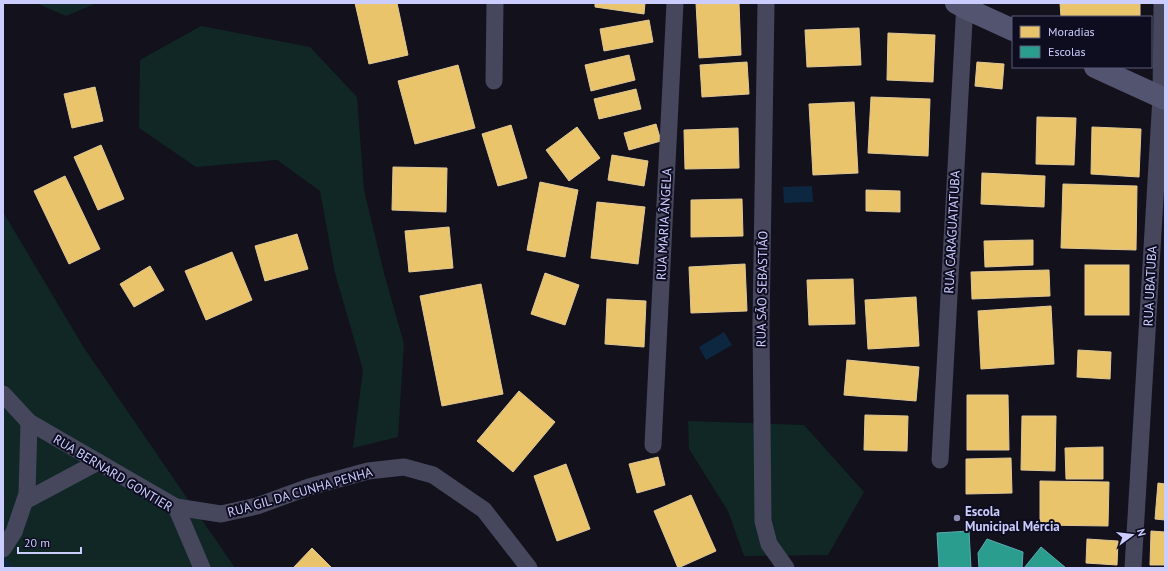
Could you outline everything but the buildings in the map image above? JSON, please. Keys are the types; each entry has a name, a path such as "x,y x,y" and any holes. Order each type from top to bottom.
{"main road":[{"path":"962,5 1012,30"},
{"path":"1097,68 1163,98"}],"street":[{"path":"494,81 495,3"},
{"name":"RUA MARIA ÂNGELA","path":"653,445 675,3"},
{"name":"RUA SÃO SEBASTIÃO","path":"766,3 761,325 763,521 769,544 786,568"},
{"name":"RUA UBATUBA","path":"1133,568 1163,98 1162,3"},
{"name":"RUA CARAGUATATUBA","path":"940,460 962,5"},
{"name":"RUA BERNARD GONTIER","path":"3,394 29,422 176,507 202,568"},
{"path":"3,549 14,532 28,494 29,422"},
{"path":"25,501 98,462"},
{"name":"RUA GIL DA CUNHA PENHA","path":"176,507 221,514 257,506 368,470 404,467 433,475 484,510 529,568"}],"green space":[{"path":"36,3 97,3 66,16"},
{"path":"201,26 310,47 357,97 364,190 384,273 404,344 398,437 353,448 363,370 335,273 320,191 277,160 196,167 139,128 140,60"},
{"path":"3,212 84,348 235,568 3,568"},
{"path":"688,421 804,425 864,492 828,555 744,556 728,511 689,449"}],"water":[{"path":"812,186 813,202 784,203 783,187"},
{"path":"724,332 732,345 706,360 699,347"}],"waterway":[{"path":"3,560 9,568"}],"place":[{"name":"Escola Municipal Mércia","path":"957,518"}]}
